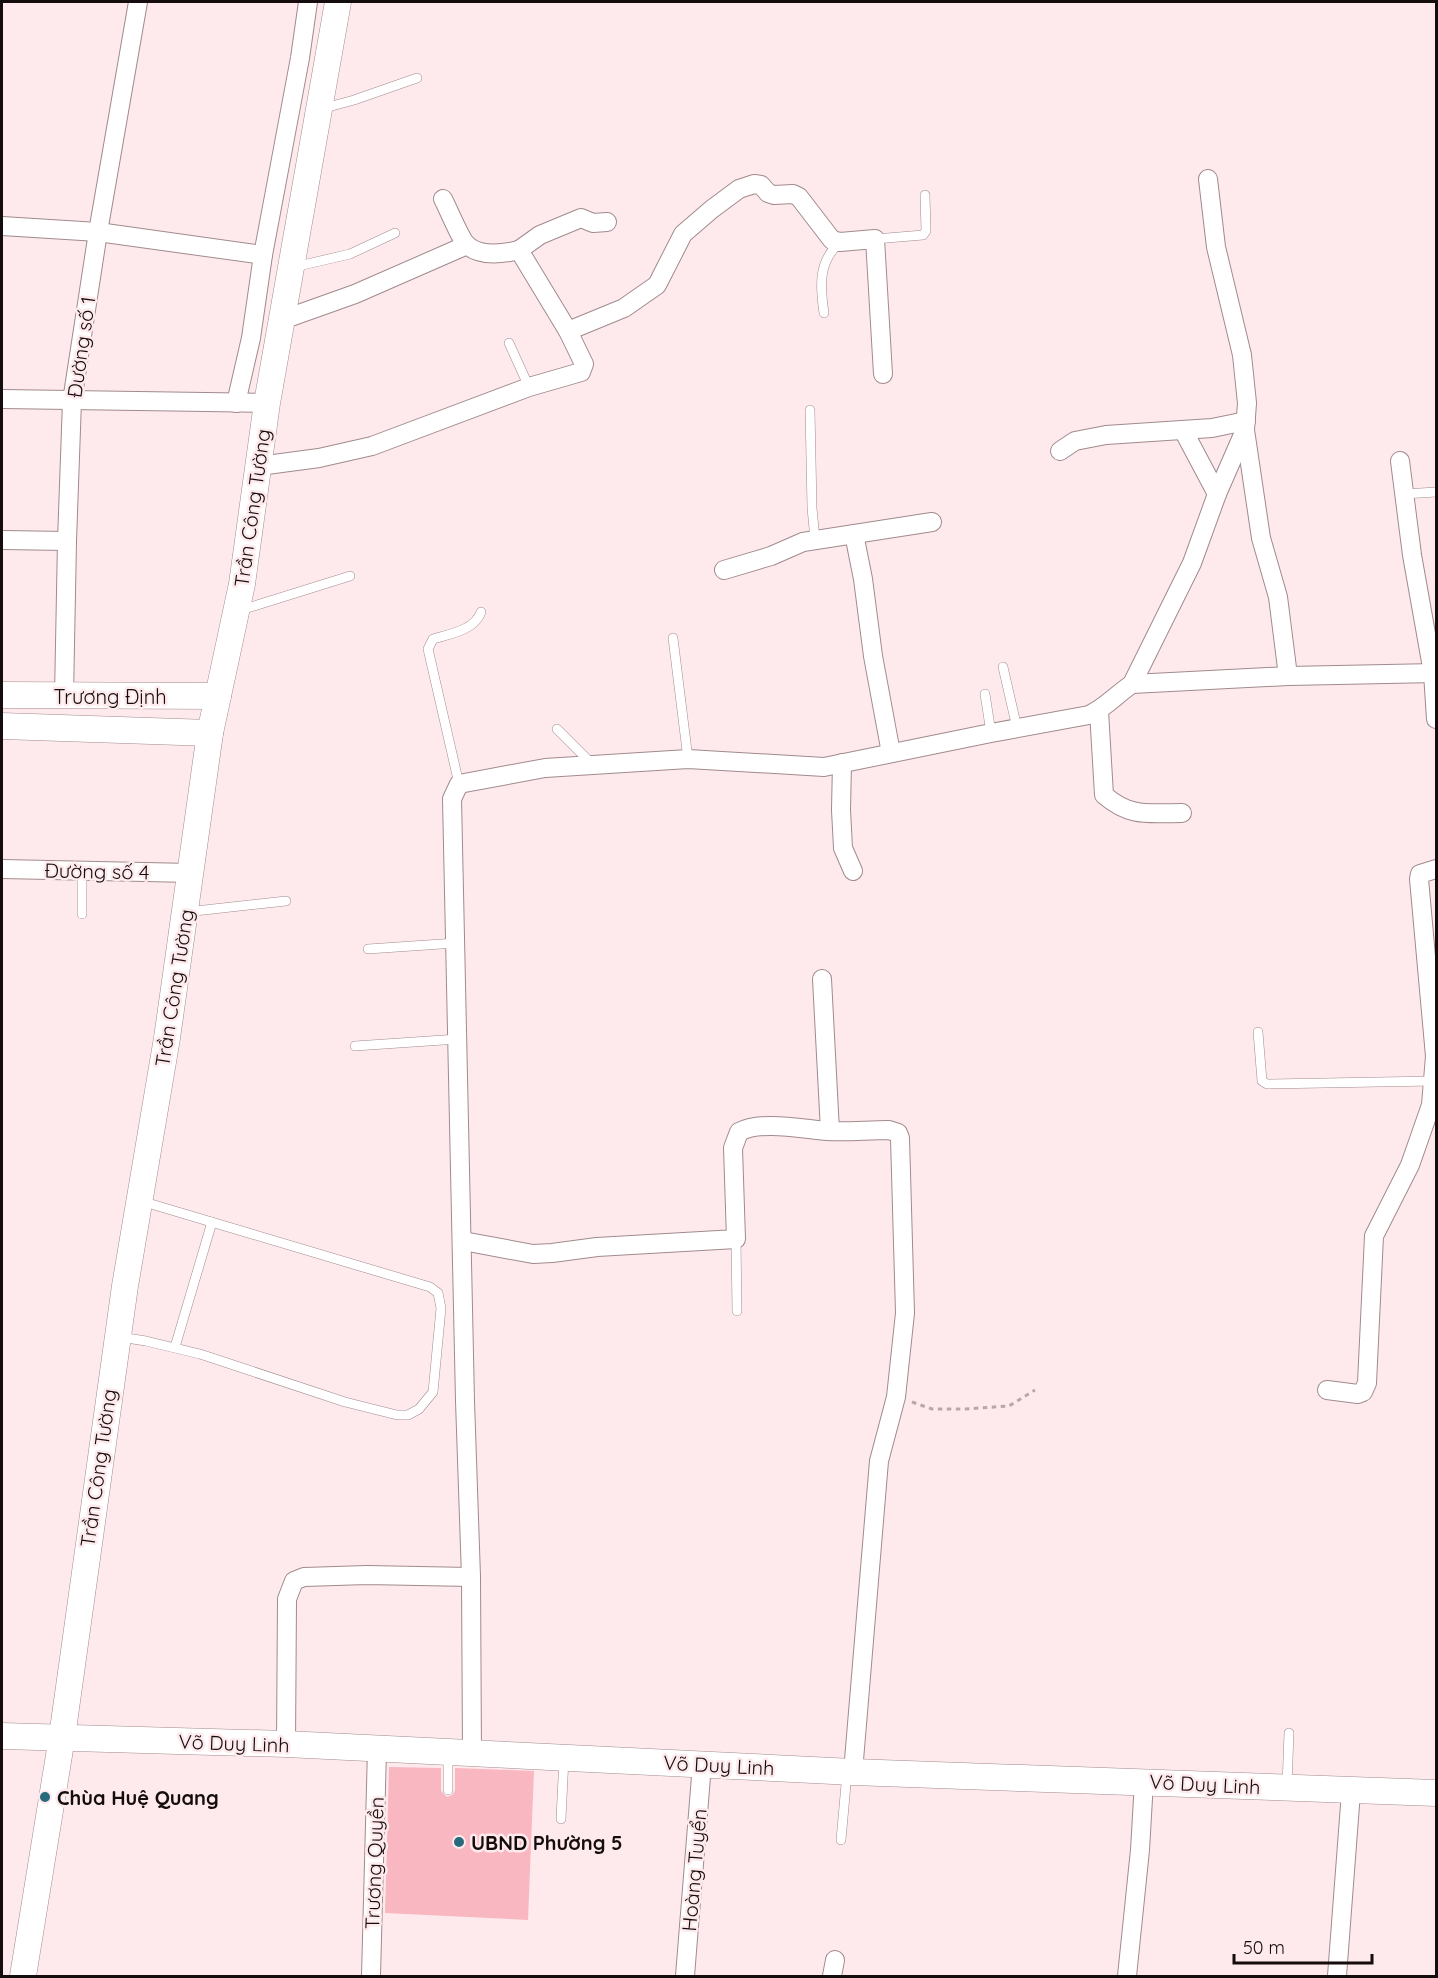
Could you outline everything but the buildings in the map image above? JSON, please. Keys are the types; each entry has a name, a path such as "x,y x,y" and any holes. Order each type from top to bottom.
{"main road":[{"name":"Trần Công Tường","path":"23,1976 62,1737 117,1336 192,873 210,733 242,584 267,403 338,2"},
{"name":"Trương Định","path":"2,695 218,696"},
{"name":"Trương Định","path":"2,726 210,733"},
{"name":"Võ Duy Linh","path":"2,1736 286,1744 850,1772 1144,1781 1351,1792 1437,1793"}],"street":[{"name":"Đường số 1","path":"64,696 66,541 72,401 98,232 138,2"},
{"name":"Trần Công Tường","path":"236,403 251,338 263,255 300,58 308,2"},
{"path":"1208,179 1216,247 1242,355 1247,403 1245,425 1261,538 1278,597 1288,676"},
{"path":"568,331 624,308 661,278 683,234 711,209 739,189 754,184 761,185 768,193 774,195 794,194 799,197 832,240 840,242 875,239 883,374"},
{"path":"443,199 467,245 486,254 519,250 540,235 581,218 593,223 607,222"},
{"path":"2,226 98,232 263,255"},
{"path":"282,320 355,294 467,245"},
{"path":"259,466 319,459 372,446 528,387 581,372 584,364 568,331 519,250"},
{"path":"2,399 267,403"},
{"path":"1060,451 1075,441 1106,435 1245,425"},
{"path":"1132,684 1192,562 1245,425"},
{"path":"1183,430 1217,494"},
{"path":"1400,460 1412,555 1435,673 1437,719"},
{"path":"724,570 771,556 815,539 933,522"},
{"path":"854,534 891,753"},
{"path":"2,540 66,541"},
{"path":"460,1753 471,1577 452,799 459,784 546,768 688,759 824,767 991,733 1089,716 1099,711 1119,692 1132,684 1288,676 1435,673"},
{"path":"1099,711 1104,795 1117,806 1136,813 1182,813"},
{"path":"843,763 841,810 843,848 853,871"},
{"name":"Đường số 4","path":"2,869 192,873"},
{"path":"1327,1390 1358,1394 1363,1392 1367,1383 1374,1236 1410,1165 1431,1105 1435,1045 1419,879 1420,874 1437,869"},
{"path":"822,979 830,1131"},
{"path":"463,1241 533,1254 552,1254 597,1247 736,1239 733,1148 739,1132 748,1127 760,1126 830,1131 889,1130 898,1133 900,1138 905,1313 896,1397 883,1441 850,1772"},
{"path":"286,1744 287,1599 294,1581 304,1577 367,1575 471,1577"},
{"name":"Trương Quyền","path":"371,1977 377,1749"},
{"name":"Hoàng Tuyển","path":"685,1977 702,1764"},
{"path":"1127,1977 1144,1781"},
{"path":"1337,1977 1351,1792"}],"lane":[{"path":"319,110 417,78"},
{"path":"875,239 923,236 926,231 925,195"},
{"path":"291,268 350,254 395,233"},
{"path":"824,313 820,290 823,266 831,250 840,242"},
{"path":"509,344 528,387"},
{"path":"810,410 815,539"},
{"path":"1404,494 1437,492"},
{"path":"236,611 350,576"},
{"path":"459,784 428,649 433,639 467,627 479,619 481,612"},
{"path":"673,638 688,759"},
{"path":"1003,667 1017,728"},
{"path":"985,694 991,733"},
{"path":"557,729 593,765"},
{"path":"82,871 82,914"},
{"path":"186,912 286,900"},
{"path":"368,949 456,944"},
{"path":"1258,1032 1262,1081 1267,1084 1433,1081"},
{"path":"355,1046 458,1039"},
{"path":"117,1336 200,1353 345,1402 397,1415 408,1414 419,1409 433,1392 441,1308 438,1293 430,1287 139,1201"},
{"path":"175,1347 212,1222"},
{"path":"736,1239 737,1311"},
{"path":"1287,1788 1289,1733"},
{"path":"448,1790 460,1753"},
{"path":"561,1819 564,1758"},
{"path":"841,1840 850,1772"}],"path":[{"path":"896,1397 932,1409 965,1409 1009,1406 1035,1390"}],"place":[{"name":"Chùa Huệ Quang","path":"45,1797"},
{"name":"UBND Phường 5","path":"459,1842"}]}
